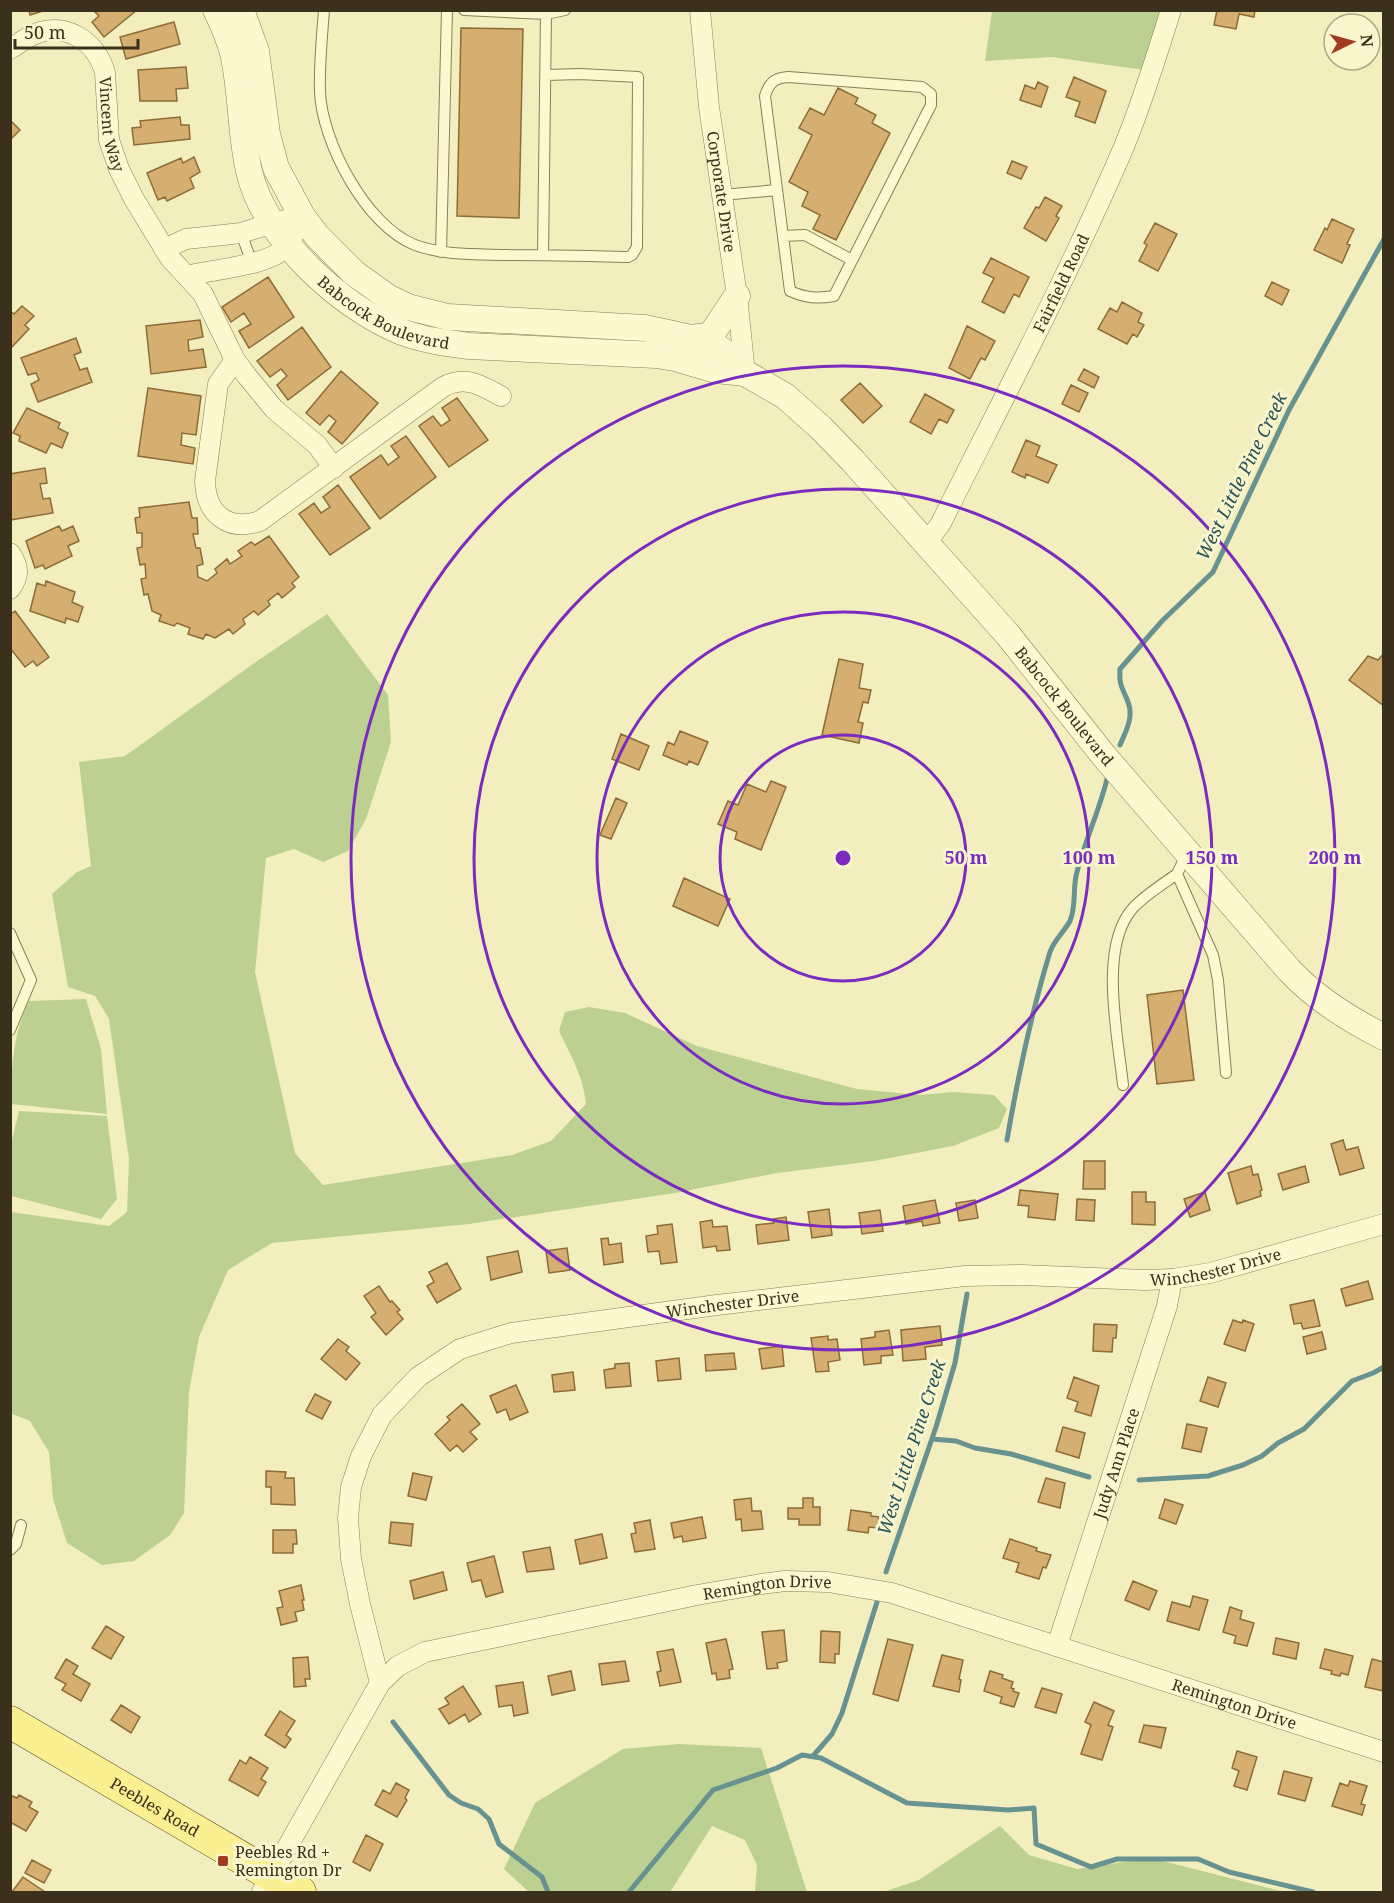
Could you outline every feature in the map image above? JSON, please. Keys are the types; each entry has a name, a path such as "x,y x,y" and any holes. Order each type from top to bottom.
{"main road":[{"name":"Peebles Road","path":"10,1722 267,1885 300,1893"}],"street":[{"name":"Babcock Boulevard","path":"216,10 226,31 238,80 249,174 263,205 288,245 314,273 356,308 403,332 427,339 469,346 656,355 716,370 746,373"},
{"name":"Babcock Boulevard","path":"241,10 256,51 270,150 284,186 302,216 335,255 371,286 408,307 425,313 466,319 645,328 691,338 723,351 746,373 785,396 852,461 1008,635 1104,756 1182,863 1302,984 1350,1020 1383,1037"},
{"name":"Corporate Drive","path":"700,10 708,107 737,296 746,373"},
{"name":"Fairfield Road","path":"926,544 941,523 1052,302 1123,149 1171,10"},
{"name":"Vincent Way","path":"10,50 29,36 54,31 79,36 92,46 103,63 105,73 107,121 113,153 134,199 177,267 203,294 235,360 274,409 317,445 334,468"},
{"path":"164,249 186,238 241,233 302,216"},
{"path":"187,276 252,263 280,252 288,245 302,216"},
{"path":"691,338 707,336 712,332 737,296"},
{"path":"235,360 218,384 205,481 205,493 215,513 234,525 248,525 260,521 443,387 455,381 468,381 501,396"},
{"path":"10,553 18,569 17,580 10,589"},
{"name":"Winchester Drive","path":"380,1683 354,1576 349,1529 351,1486 361,1456 382,1415 418,1377 460,1349 510,1333 717,1305 965,1276 1023,1275 1172,1279 1210,1272 1383,1224"},
{"name":"Judy Ann Place","path":"1057,1647 1167,1306 1172,1279"},
{"name":"Remington Drive","path":"267,1885 380,1683 398,1666 425,1652 697,1595 785,1581 828,1582 892,1593 1383,1752"}],"lane":[{"path":"324,10 320,94 330,139 353,186 376,216 394,233 414,244 441,252 628,257 637,247 638,77 546,75"},
{"path":"441,252 447,10"},
{"path":"464,10 546,14 565,10"},
{"path":"543,255 546,14"},
{"path":"778,78 918,86 928,90 931,94 931,105 834,296 813,299 790,291 777,190 765,96 772,82 778,78"},
{"path":"722,195 777,190"},
{"path":"241,233 252,263"},
{"path":"783,236 805,235 852,260"},
{"path":"1123,1085 1112,972 1116,943 1123,923 1133,908 1182,863 1213,955 1218,980 1226,1073"},
{"path":"10,933 31,980 10,1030"},
{"path":"10,1550 16,1544 21,1525"}],"green space":[{"path":"992,11 1171,11 1151,71 1052,57 985,61"},
{"path":"327,614 388,695 391,742 366,819 348,851 323,862 294,849 266,858 255,972 295,1153 323,1185 512,1155 551,1141 586,1104 585,1094 572,1057 559,1031 565,1012 589,1007 625,1013 697,1046 857,1089 920,1095 954,1092 994,1095 1007,1109 999,1128 953,1146 874,1161 777,1173 675,1193 469,1224 272,1243 228,1270 199,1337 189,1392 184,1513 170,1535 134,1561 102,1565 67,1543 53,1499 49,1452 30,1421 10,1413 11,1212 109,1226 127,1212 129,1159 109,1019 95,996 68,987 52,894 77,872 91,866 79,762 125,756 257,661"},
{"path":"86,999 101,1049 107,1114 11,1104 14,1051 19,1026 29,1001"},
{"path":"19,1111 107,1116 117,1199 101,1219 11,1196 11,1144"},
{"path":"679,1744 761,1748 807,1892 755,1892 757,1865 745,1840 712,1826 670,1892 529,1892 504,1869 535,1803 623,1749"},
{"path":"1000,1826 1029,1855 1077,1869 1151,1858 1285,1892 883,1892 919,1880"}],"building":[{"path":"29,10 46,10 30,15"},
{"path":"96,10 137,10 104,37 92,22 99,16"},
{"path":"1217,10 1255,10 1254,17 1239,14 1236,29 1214,25"},
{"path":"174,22 180,44 126,59 120,37"},
{"path":"461,28 523,29 519,218 457,216"},
{"path":"186,67 188,88 176,89 177,101 140,101 138,70"},
{"path":"1074,77 1106,91 1095,123 1075,116 1080,102 1066,97"},
{"path":"1038,82 1048,87 1041,107 1020,100 1025,85 1035,89"},
{"path":"838,88 858,98 855,104 876,115 872,123 890,133 836,240 813,229 820,215 802,206 808,192 789,182 812,135 799,128 810,108 824,115"},
{"path":"180,117 181,125 189,125 190,139 134,145 132,128 141,127 140,121"},
{"path":"10,120 20,130 10,140"},
{"path":"194,157 200,172 190,178 194,188 167,201 165,197 158,200 147,173 181,158 183,163"},
{"path":"1012,161 1027,167 1021,179 1007,173"},
{"path":"1045,197 1062,206 1056,216 1059,218 1046,241 1024,228 1036,207 1039,208"},
{"path":"1332,219 1354,229 1342,263 1314,250"},
{"path":"1155,223 1177,234 1158,271 1139,261 1147,245 1144,243"},
{"path":"991,258 1029,277 1019,297 1014,294 1004,313 982,302 994,278 983,273"},
{"path":"268,277 294,317 249,348 239,331 251,324 244,313 231,322 222,307"},
{"path":"1272,282 1289,290 1282,305 1265,296"},
{"path":"1122,302 1142,313 1138,322 1144,325 1137,337 1133,334 1127,344 1098,329 1110,308 1117,312"},
{"path":"22,306 34,316 25,325 29,329 10,349 10,311 14,314"},
{"path":"200,320 203,337 188,340 189,351 203,349 206,367 151,374 146,326"},
{"path":"967,326 995,341 985,360 981,358 970,379 949,368"},
{"path":"302,327 331,367 288,400 277,385 287,376 281,369 270,377 257,361"},
{"path":"76,338 81,352 74,355 80,370 87,368 92,382 38,402 31,384 39,380 36,373 28,375 21,358"},
{"path":"1084,369 1099,377 1094,388 1078,380"},
{"path":"341,371 378,403 342,444 328,432 336,421 329,415 320,425 306,413"},
{"path":"860,383 882,406 863,423 841,400"},
{"path":"1071,385 1088,393 1079,412 1062,404"},
{"path":"148,388 201,396 196,435 182,433 181,445 195,448 193,464 138,456"},
{"path":"925,394 954,410 947,423 939,419 931,434 910,422"},
{"path":"457,398 488,440 449,467 419,426 433,416 441,426 450,420 442,408"},
{"path":"27,408 60,423 58,428 68,433 62,448 51,443 46,453 19,441 20,436 13,433"},
{"path":"406,436 436,477 380,519 350,477 381,455 388,465 399,457 391,446"},
{"path":"1026,440 1040,446 1036,456 1057,465 1048,483 1026,474 1025,478 1012,472"},
{"path":"45,468 47,483 40,484 43,499 50,498 53,513 10,520 10,474"},
{"path":"338,485 370,528 330,555 299,514 314,503 321,513 330,507 323,497"},
{"path":"189,502 192,518 197,518 198,534 193,534 196,548 200,548 203,564 197,566 198,577 207,581 217,573 215,569 227,559 230,564 242,556 238,551 251,542 255,545 269,536 299,577 292,583 295,587 282,598 278,593 268,601 270,605 258,615 254,611 243,619 245,624 233,634 229,629 215,638 206,634 203,639 188,634 190,628 177,623 174,626 159,621 161,615 152,611 148,594 144,595 141,579 146,578 145,564 140,565 137,548 142,547 142,533 137,533 135,518 140,517 139,508"},
{"path":"59,526 62,531 73,526 79,541 68,546 72,556 45,569 43,565 35,568 26,541"},
{"path":"46,581 75,592 72,602 83,607 78,622 66,618 65,623 30,611 37,583 45,586"},
{"path":"15,611 49,657 37,666 33,661 25,667 10,648 10,615"},
{"path":"1384,653 1384,706 1349,680 1368,656 1378,660"},
{"path":"839,659 863,664 859,688 871,690 868,703 863,702 858,722 863,723 859,743 822,735"},
{"path":"680,731 708,742 698,765 689,761 687,765 663,755 668,742 674,745"},
{"path":"621,734 649,746 639,770 612,759"},
{"path":"771,781 786,787 761,850 735,839 737,832 718,824 728,801 738,805 747,784 766,792"},
{"path":"616,798 627,803 611,839 600,835"},
{"path":"684,878 730,899 718,926 673,906"},
{"path":"1183,990 1194,1080 1157,1084 1147,995"},
{"path":"1343,1140 1346,1150 1358,1147 1364,1168 1340,1175 1331,1144"},
{"path":"1084,1161 1105,1161 1105,1189 1083,1189"},
{"path":"1251,1166 1253,1175 1258,1174 1262,1190 1260,1191 1261,1196 1237,1204 1228,1173"},
{"path":"1305,1166 1309,1182 1283,1190 1278,1174"},
{"path":"1020,1190 1058,1194 1055,1220 1028,1217 1029,1206 1018,1205"},
{"path":"1132,1192 1146,1192 1146,1202 1155,1202 1155,1225 1132,1224"},
{"path":"1205,1192 1210,1210 1190,1217 1184,1199"},
{"path":"1077,1199 1095,1200 1094,1221 1076,1220"},
{"path":"935,1200 940,1223 923,1226 922,1221 906,1224 903,1206"},
{"path":"975,1200 978,1218 959,1221 956,1203"},
{"path":"829,1209 832,1235 812,1238 808,1212"},
{"path":"880,1210 883,1231 862,1234 859,1213"},
{"path":"786,1217 789,1240 758,1244 756,1225 774,1223 773,1219"},
{"path":"712,1220 713,1227 727,1226 730,1250 717,1251 716,1246 703,1248 700,1222"},
{"path":"672,1224 677,1262 661,1264 659,1251 648,1252 646,1236 658,1234 657,1226"},
{"path":"608,1238 609,1245 621,1243 623,1262 604,1265 601,1239"},
{"path":"567,1248 570,1270 549,1273 546,1251"},
{"path":"518,1251 522,1272 491,1280 487,1257"},
{"path":"447,1263 461,1289 437,1303 427,1286 434,1282 429,1272"},
{"path":"1368,1281 1373,1299 1346,1306 1341,1289"},
{"path":"379,1286 390,1302 392,1301 400,1310 397,1312 403,1319 386,1335 371,1317 376,1313 364,1296"},
{"path":"1314,1300 1320,1326 1303,1329 1301,1323 1294,1324 1290,1305"},
{"path":"1233,1320 1242,1323 1243,1320 1254,1324 1245,1351 1224,1344"},
{"path":"1094,1324 1117,1325 1112,1352 1093,1351"},
{"path":"940,1326 942,1345 925,1347 926,1359 903,1361 901,1330"},
{"path":"889,1330 893,1355 881,1356 881,1363 864,1365 861,1339 875,1337 875,1332"},
{"path":"1322,1332 1326,1349 1307,1354 1303,1337"},
{"path":"828,1336 828,1340 837,1339 840,1360 828,1362 829,1371 816,1372 811,1338"},
{"path":"338,1339 349,1347 346,1351 360,1363 346,1380 321,1359"},
{"path":"782,1346 784,1366 762,1369 759,1349"},
{"path":"734,1353 736,1369 706,1371 705,1355"},
{"path":"679,1358 681,1379 658,1381 656,1361"},
{"path":"629,1363 631,1386 606,1388 604,1370 615,1368 615,1364"},
{"path":"573,1372 575,1390 554,1392 552,1375"},
{"path":"1074,1377 1099,1386 1091,1416 1075,1411 1078,1402 1067,1398"},
{"path":"1208,1377 1226,1383 1218,1407 1200,1401"},
{"path":"516,1385 528,1412 510,1420 506,1409 497,1413 490,1396"},
{"path":"315,1394 331,1402 322,1419 306,1411"},
{"path":"462,1404 480,1424 470,1432 477,1439 463,1452 457,1445 450,1451 435,1434 450,1420 447,1417"},
{"path":"1187,1424 1207,1428 1201,1452 1182,1448"},
{"path":"1063,1427 1085,1433 1079,1458 1056,1451"},
{"path":"266,1471 286,1472 285,1478 294,1478 295,1505 271,1504 271,1487 266,1487"},
{"path":"413,1473 432,1477 426,1500 408,1496"},
{"path":"1046,1478 1065,1483 1060,1508 1038,1502"},
{"path":"751,1498 752,1511 761,1511 763,1529 742,1531 741,1519 736,1520 734,1500"},
{"path":"803,1498 813,1498 813,1507 820,1507 820,1525 799,1525 799,1519 788,1519 788,1508 803,1508"},
{"path":"1165,1499 1183,1505 1176,1524 1159,1518"},
{"path":"851,1510 871,1513 871,1516 879,1517 877,1528 869,1527 868,1533 848,1530"},
{"path":"702,1517 706,1538 683,1542 682,1536 674,1538 671,1523"},
{"path":"650,1520 655,1549 635,1552 631,1534 636,1533 634,1523"},
{"path":"391,1522 413,1524 411,1546 389,1543"},
{"path":"273,1530 296,1530 297,1544 293,1544 293,1553 273,1553"},
{"path":"602,1534 607,1558 580,1564 575,1540"},
{"path":"1010,1539 1051,1555 1039,1579 1016,1572 1019,1563 1003,1558"},
{"path":"550,1547 554,1569 527,1572 523,1552"},
{"path":"494,1556 503,1592 486,1597 481,1580 472,1582 467,1563"},
{"path":"443,1572 447,1590 414,1599 410,1581"},
{"path":"1133,1581 1157,1591 1149,1610 1125,1600"},
{"path":"301,1585 304,1610 295,1612 297,1621 281,1625 277,1608 283,1607 279,1591"},
{"path":"1193,1596 1208,1600 1199,1630 1167,1621 1172,1602 1190,1607"},
{"path":"1230,1607 1242,1611 1240,1619 1254,1623 1247,1646 1234,1643 1236,1636 1223,1632"},
{"path":"106,1626 124,1637 111,1659 92,1648"},
{"path":"784,1630 787,1661 777,1663 778,1668 767,1669 762,1632"},
{"path":"821,1631 840,1632 839,1654 835,1654 835,1663 820,1662"},
{"path":"1276,1638 1299,1643 1296,1659 1273,1654"},
{"path":"726,1639 733,1669 729,1670 730,1678 717,1680 716,1673 712,1674 706,1643"},
{"path":"888,1639 913,1645 898,1701 873,1694"},
{"path":"673,1649 681,1682 660,1686 657,1672 661,1671 657,1652"},
{"path":"1325,1649 1353,1656 1348,1675 1331,1674 1332,1671 1320,1668"},
{"path":"942,1655 963,1660 959,1692 933,1686"},
{"path":"308,1657 310,1679 305,1679 306,1686 294,1687 293,1658"},
{"path":"66,1659 78,1666 73,1674 90,1684 81,1701 62,1690 66,1684 55,1678"},
{"path":"1372,1659 1384,1662 1384,1691 1365,1687"},
{"path":"625,1661 629,1681 602,1685 599,1664"},
{"path":"571,1671 575,1690 552,1695 548,1676"},
{"path":"990,1671 1003,1675 1002,1678 1013,1682 1011,1688 1019,1693 1014,1707 1000,1703 1002,1697 984,1691"},
{"path":"523,1682 528,1713 514,1716 512,1705 499,1707 496,1686"},
{"path":"463,1686 481,1714 469,1722 465,1714 449,1724 439,1709 449,1704 445,1698"},
{"path":"1042,1688 1062,1694 1056,1713 1035,1707"},
{"path":"1094,1702 1114,1711 1108,1725 1113,1727 1102,1760 1081,1754 1091,1725 1085,1722"},
{"path":"121,1705 140,1717 131,1733 111,1720"},
{"path":"280,1711 295,1721 286,1735 291,1739 285,1748 265,1735"},
{"path":"1144,1725 1166,1728 1161,1748 1139,1742"},
{"path":"1237,1751 1257,1757 1247,1790 1234,1786 1239,1771 1232,1768"},
{"path":"250,1757 268,1768 261,1779 266,1782 258,1796 229,1780 240,1760 246,1764"},
{"path":"1284,1771 1312,1778 1305,1801 1278,1794"},
{"path":"1350,1781 1367,1786 1361,1804 1365,1805 1362,1815 1332,1806 1340,1783 1348,1786"},
{"path":"396,1783 409,1790 405,1798 407,1800 397,1817 375,1805 383,1790 390,1794"},
{"path":"10,1795 17,1798 19,1795 32,1802 29,1807 38,1812 26,1831 10,1822"},
{"path":"366,1835 383,1844 370,1871 353,1862"},
{"path":"32,1860 51,1870 44,1883 25,1873"},
{"path":"23,1877 45,1892 12,1892"}],"waterway":[{"name":"West Little Pine Creek","path":"1120,745 1130,713 1121,683 1120,669 1162,621 1213,572 1289,410 1384,239"},
{"name":"West Little Pine Creek","path":"1007,1140 1043,975 1052,948 1072,916 1076,876 1108,775"},
{"name":"West Little Pine Creek","path":"886,1572 936,1427 955,1363 967,1294"},
{"path":"1139,1480 1208,1476 1243,1465 1262,1456 1278,1443 1304,1429 1352,1381 1384,1367"},
{"path":"932,1439 956,1441 975,1448 1011,1454 1089,1477"},
{"name":"West Little Pine Creek","path":"813,1756 832,1734 842,1713 877,1602"},
{"path":"393,1722 449,1795 461,1803 478,1809 489,1819 499,1844 542,1877 548,1892"},
{"path":"629,1892 713,1790 777,1768 802,1755 821,1758 907,1803 1008,1810 1034,1808 1036,1844 1091,1867 1117,1859 1198,1859 1229,1872 1313,1892"}],"place":[{"name":"Peebles Rd + Remington Dr","path":"223,1861"}]}
